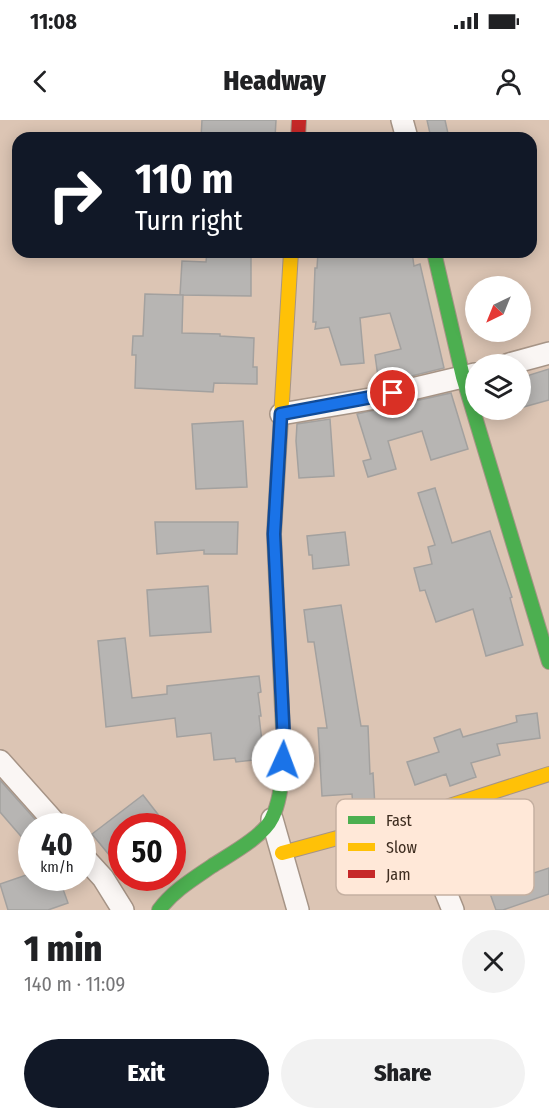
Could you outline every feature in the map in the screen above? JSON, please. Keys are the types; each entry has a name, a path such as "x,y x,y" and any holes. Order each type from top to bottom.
{"main road":[{"path":"159,910 185,884 253,839 272,819 279,794 284,744 274,534 291,258"},
{"path":"436,258 465,361"},
{"path":"482,420 549,663"},
{"path":"471,799 549,774"},
{"path":"282,853 336,838"}],"street":[{"path":"531,358 549,353"},
{"path":"281,414 370,399 465,376"},
{"path":"0,761 46,813"},
{"path":"272,819 298,910"},
{"path":"96,870 123,910"},
{"path":"447,895 453,910"}],"building":[{"path":"202,120 276,120 275,132 201,132"},
{"path":"427,120 445,120 448,132 430,132"},
{"path":"206,258 251,258 251,296 180,295 182,261 206,262"},
{"path":"318,258 413,258 414,266 420,264 444,368 379,384 375,355 401,349 390,313 360,318 364,363 341,365 329,327 315,329 316,322 313,322 315,268 317,268"},
{"path":"145,294 183,295 182,333 254,338 253,367 257,367 257,384 214,383 213,392 135,388 136,355 132,355 133,336 143,336"},
{"path":"549,369 549,400 531,405 531,375"},
{"path":"451,393 468,449 431,460 422,431 388,441 396,469 368,477 363,461 371,459 357,414"},
{"path":"330,419 334,476 299,478 297,424"},
{"path":"243,421 247,487 196,489 192,424"},
{"path":"435,488 452,543 490,531 512,597 510,598 523,645 486,656 473,609 436,622 425,590 420,591 414,568 432,564 428,547 435,545 418,493"},
{"path":"155,522 238,522 237,554 204,554 204,550 157,554"},
{"path":"345,532 349,565 313,569 307,536"},
{"path":"208,586 211,632 150,636 147,590"},
{"path":"341,605 361,726 368,726 370,774 373,773 375,799 352,799 352,794 322,796 318,728 327,728 314,642 308,642 304,610"},
{"path":"125,638 132,698 167,694 167,686 259,676 261,692 258,693 261,716 259,716 264,759 236,762 235,758 214,760 211,733 177,737 175,718 106,727 98,641"},
{"path":"537,713 540,738 497,744 500,755 471,763 476,777 450,786 446,774 415,785 407,762 439,752 434,738 460,729 463,737 517,722 516,716"},
{"path":"0,780 29,813 18,813 18,833 0,812"},
{"path":"143,795 157,813 119,813"},
{"path":"108,822 108,854 96,839 96,831"},
{"path":"549,868 549,894 503,910 496,910 491,895 534,895 534,873"},
{"path":"18,878 18,891 64,891 68,903 48,910 8,910 0,884"}],"traffic: fast":[{"path":"435,258 463,377 549,662"},
{"path":"159,910 184,886 245,845 268,825 277,807 282,779 282,709"}],"traffic: slow":[{"path":"282,709 274,534 291,258"},
{"path":"471,799 549,774"},
{"path":"282,853 336,838"}],"traffic: jam":[{"path":"298,132 299,120"}],"route":[{"path":"283,760 274,534 281,414 393,393"}]}
